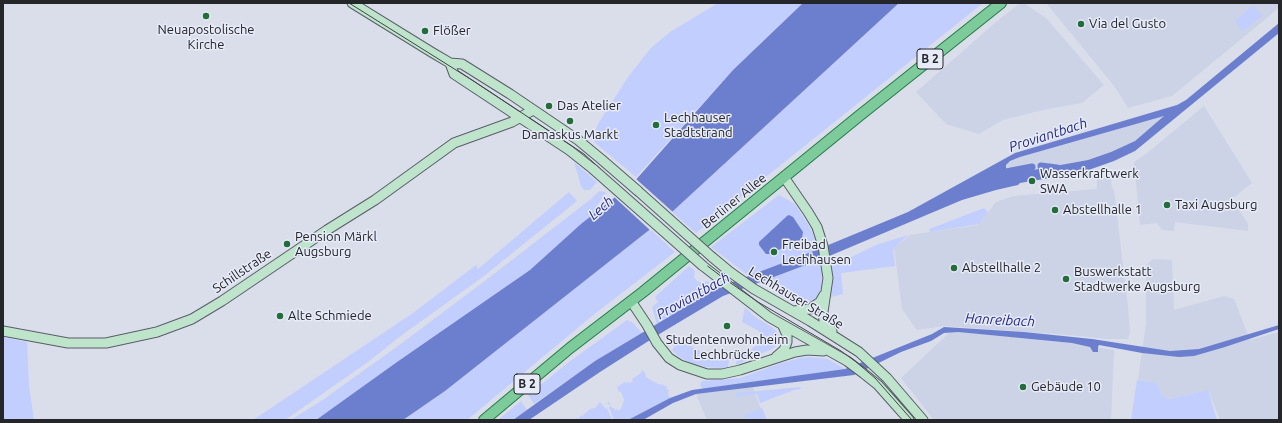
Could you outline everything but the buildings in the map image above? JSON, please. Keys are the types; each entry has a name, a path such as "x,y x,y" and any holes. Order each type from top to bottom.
{"main road":[{"name":"Berliner Allee","path":"484,420 570,348 631,301 1001,3"}],"street":[{"path":"352,3 450,63"},
{"name":"Lechhauser Straße","path":"908,420 878,385 847,361 769,317 718,279 593,169 568,150 454,74 450,63 462,64 472,69 578,140 730,272 754,290 793,311 858,352 887,378 923,420"},
{"name":"Schillstraße","path":"3,331 68,343 106,343 157,332 179,324 222,301 327,230 375,200 454,143 520,118 534,110"},
{"path":"784,177 817,227 823,246 828,278 823,312 824,321 836,337"},
{"path":"793,311 810,309 820,302 826,292"},
{"path":"631,301 669,358 680,365 708,374 722,374 740,370 795,352 807,350 828,351"},
{"path":"775,358 784,350 787,342 787,335 784,326"}],"shaded area":[{"path":"718,3 803,3 733,70 636,177 594,142 593,137 598,124 628,77 650,49 670,32"},
{"path":"899,3 983,3 696,233 672,212"},
{"path":"1020,3 1024,3 1046,18 1104,85 1082,103 1043,110 1003,120 979,134 946,124 916,92"},
{"path":"1046,3 1279,3 1279,8 1172,96 1128,108 1115,87"},
{"path":"1252,6 1254,6 1262,16 1243,31 1235,21"},
{"path":"1204,106 1252,183 1232,199 1248,224 1248,231 1175,222 1174,231 1162,230 1157,223 1140,225 1134,162"},
{"path":"1164,116 1135,141 1111,152 1088,160 1011,174 1006,172 1006,165 1010,161 1020,157"},
{"path":"574,162 597,182 590,190 584,190 581,186"},
{"path":"1111,178 1112,188 1114,190 1128,307 1130,332 1128,339 1107,339 944,326 917,330 902,309 894,248 910,235 978,225 996,202 1013,196 1097,189 1097,179"},
{"path":"599,191 606,192 594,214 530,270 317,419 291,420 324,399 402,343 591,199"},
{"path":"569,192 577,201 484,276 398,338 368,362 285,420 253,420 413,313 476,265 478,269"},
{"name":"Freibad Lechhausen","path":"779,195 795,204 811,229 818,249 822,274 821,288 816,299 807,304 754,274 749,276 711,247"},
{"path":"984,208 988,212 979,224 930,232 929,229"},
{"path":"650,229 675,252 592,316 467,420 403,420 445,391"},
{"path":"908,235 893,249 895,266 841,273 843,294 831,297 829,268 876,245"},
{"path":"1153,259 1172,260 1174,310 1224,296 1234,299 1250,340 1279,332 1279,420 1220,420 1208,390 1170,399 1162,396 1157,383 1138,380 1146,324 1146,265"},
{"path":"689,266 695,271 694,277 697,281 702,283 707,281 717,288 657,324 652,307 658,302 655,297"},
{"path":"745,307 754,316 778,333 779,339 777,345 772,349 736,365 736,359 729,361 728,367 722,368 704,367 691,364 678,356 672,350 679,340 715,359 730,359 735,357 735,352 750,350 761,342 759,331 742,322"},
{"path":"627,320 633,323 642,333 595,361 534,404 528,395 569,362"},
{"path":"951,331 1072,343 1114,350 1111,420 934,420 901,378"},
{"path":"3,337 27,342 29,385 34,420 3,420"},
{"path":"810,357 828,359 845,369 702,389 700,385 703,381 741,378 778,364"},
{"path":"642,370 646,374 645,376 649,379 667,387 666,389 669,390 668,394 670,398 628,420 614,420 609,407 611,406 615,410 617,409 617,411 621,409 624,400 617,387 625,382 630,383 633,381 632,379 641,373"},
{"path":"1137,380 1157,383 1162,396 1170,399 1208,390 1217,420 1131,420"},
{"path":"753,387 765,420 707,420 696,394"},
{"path":"800,387 801,389 794,390 760,403 757,394 736,397 736,393"},
{"path":"521,401 527,410 513,420 498,420"},
{"path":"600,402 606,409 607,408 612,420 574,420 577,418 578,419 590,409 595,408"},
{"path":"762,408 767,420 746,419 745,415"}],"water":[{"path":"803,3 899,3 672,212 445,391 403,420 316,420 530,270 581,224 633,183 733,70"},
{"path":"1279,23 1279,33 1135,151 1114,161 1080,173 1020,183 1018,185 962,200 827,257 723,296 661,333 529,420 513,420 595,361 717,288 809,253 908,212 1015,153 1177,105 1186,100","holes":["1164,116 1135,141 1111,152 1088,160 1011,174 1006,172 1006,165 1010,161 1020,157"]},
{"path":"789,215 793,217 803,232 802,238 770,254 766,254 759,245 759,242"},
{"path":"1279,325 1279,329 1225,347 1194,356 1179,357 1142,353 1099,345 1098,352 1093,352 1090,347 1072,343 958,332 944,333 931,341 901,352 854,375 696,394 673,403 643,420 628,420 670,398 692,390 845,369 932,334 944,327 1024,332 1092,339 1170,351 1199,349"}],"pier":[{"path":"635,178 674,213 651,231 613,196"}],"waterway":[{"name":"Proviantbach","path":"1041,166 1057,168"},
{"name":"Proviantbach","path":"1000,179 1006,172 1032,167"}],"tram line":[{"path":"349,3 472,80 584,154 705,264 722,277 758,302 841,351 855,361 875,378 912,420"}],"place":[{"name":"Neuapostolische Kirche","path":"206,16"},
{"name":"Via del Gusto","path":"1081,24"},
{"name":"Flößer","path":"425,31"},
{"name":"Das Atelier","path":"549,106"},
{"name":"Damaskus Markt","path":"570,121"},
{"name":"Lechhauser Stadtstrand","path":"656,125"},
{"name":"Wasserkraftwerk SWA","path":"1032,181"},
{"name":"Taxi Augsburg","path":"1167,205"},
{"name":"Abstellhalle 1","path":"1055,210"},
{"name":"Pension Märkl Augsburg","path":"287,244"},
{"name":"Freibad Lechhausen","path":"774,252"},
{"name":"Abstellhalle 2","path":"954,268"},
{"name":"Buswerkstatt Stadtwerke Augsburg","path":"1066,279"},
{"name":"Alte Schmiede","path":"280,316"},
{"name":"Studentenwohnheim Lechbrücke","path":"727,326"},
{"name":"Gebäude 10","path":"1023,387"}],"water label":[{"name":"Lech","path":"601,208"},
{"name":"Hanreibach","path":"1000,320"}]}
